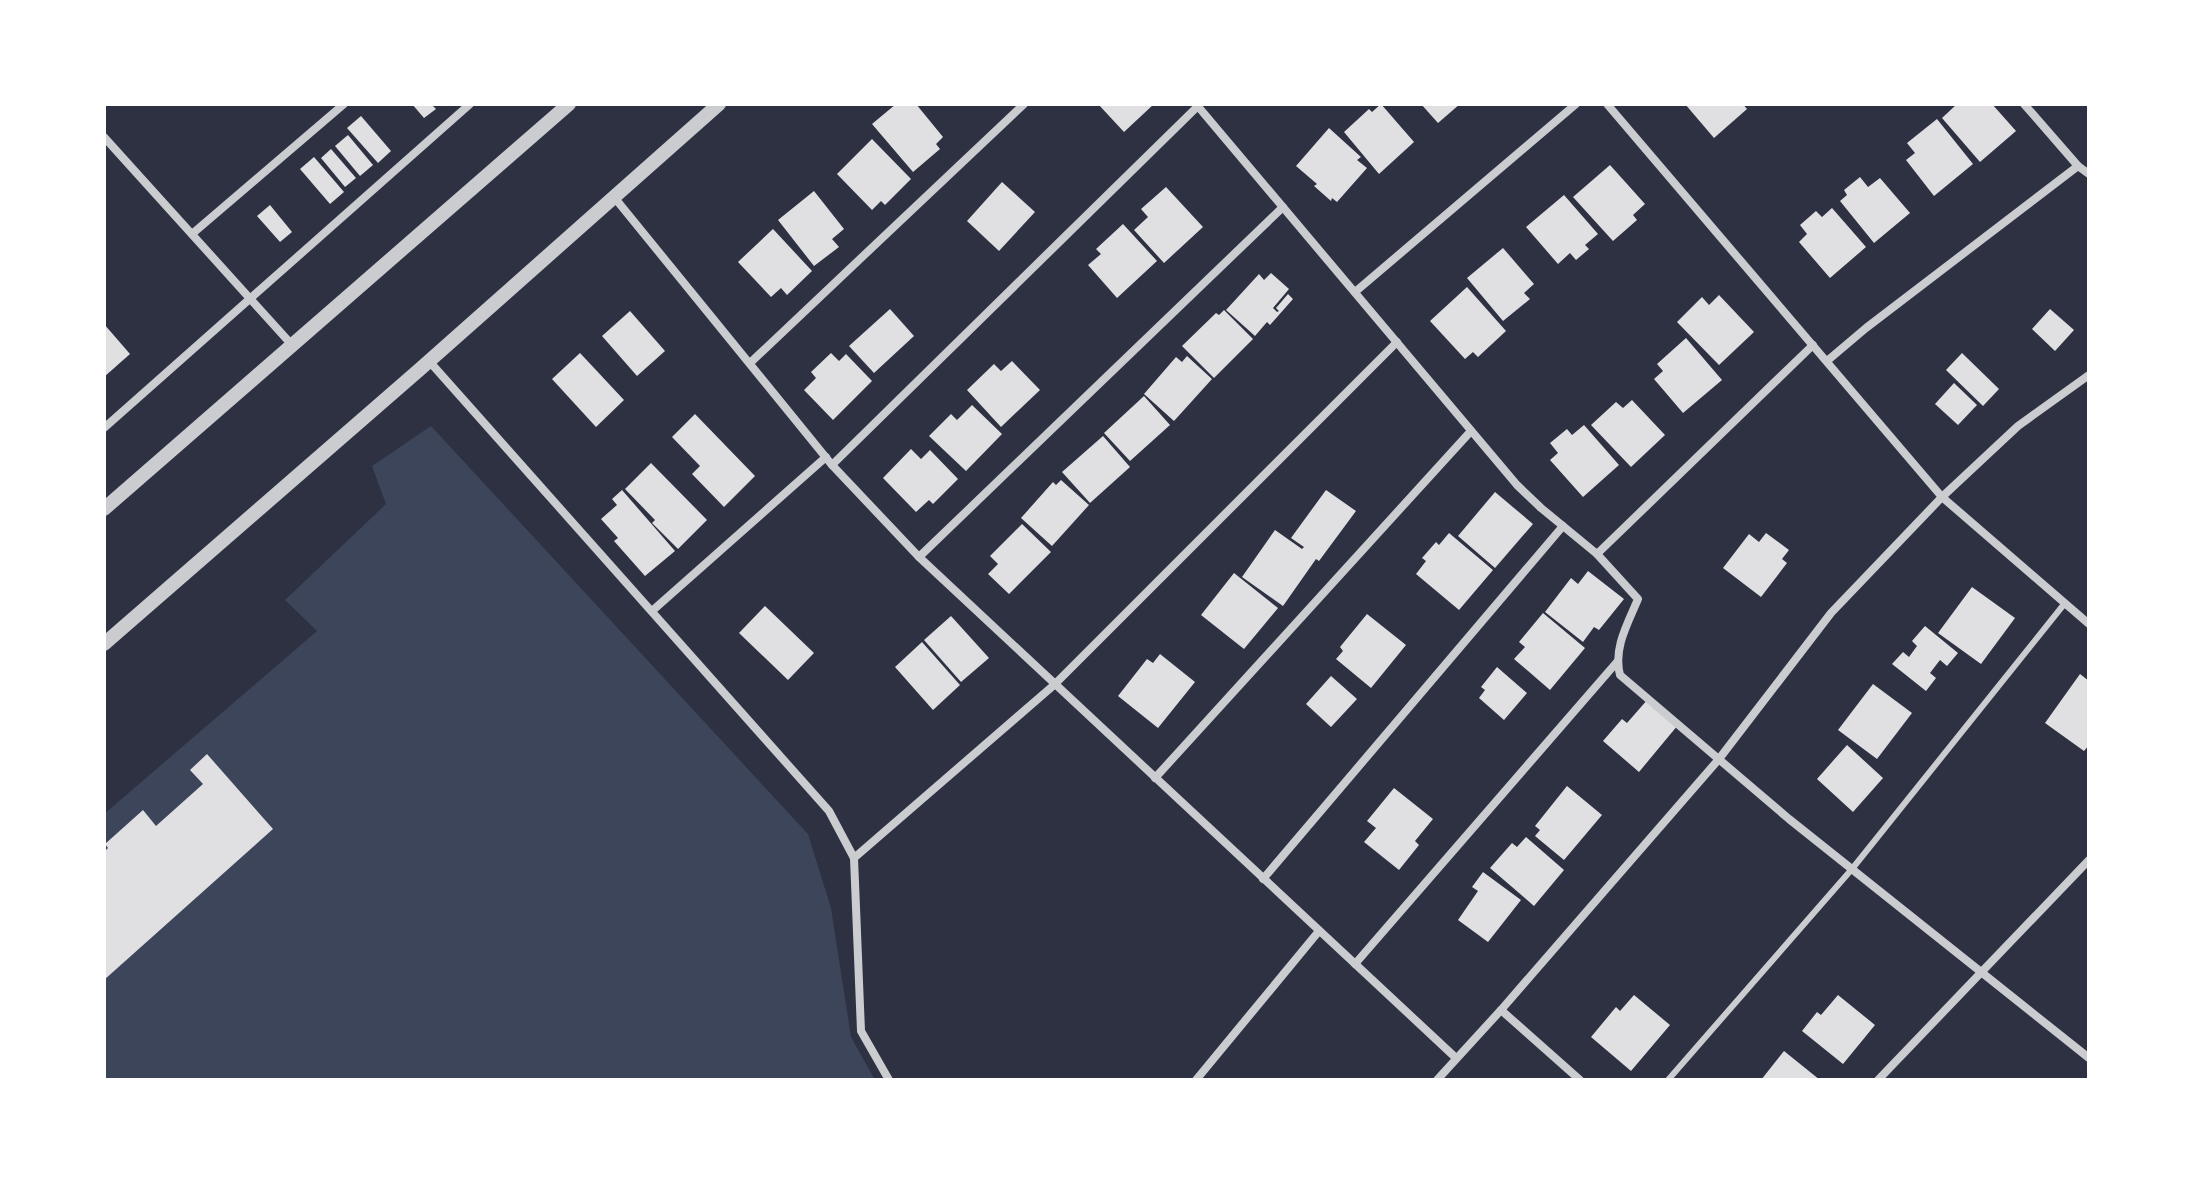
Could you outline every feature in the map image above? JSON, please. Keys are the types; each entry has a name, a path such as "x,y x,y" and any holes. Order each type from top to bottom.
{"street":[{"path":"192,234 344,104"},
{"path":"104,428 470,104"},
{"path":"104,509 569,104"},
{"path":"104,644 719,104"},
{"path":"750,363 1024,104"},
{"path":"1355,292 1576,104"},
{"path":"1607,104 1942,497 2089,623"},
{"path":"2024,104 2078,166 2089,174"},
{"path":"652,611 829,461 1197,105 1517,485 1597,554 1638,599 1622,637 1617,662 1620,675 1852,869 2089,1058"},
{"path":"104,137 292,345"},
{"path":"104,153 112,146"},
{"path":"1827,361 2078,166"},
{"path":"614,197 829,461 919,557 1456,1058"},
{"path":"919,557 1283,207"},
{"path":"854,858 1054,685 1397,342"},
{"path":"1597,554 1813,345"},
{"path":"429,361 829,811 854,858 861,1031 889,1080"},
{"path":"1437,1080 1719,759 1831,613 1942,497 2018,426 2089,375"},
{"path":"1155,778 1471,431"},
{"path":"1263,879 1563,526"},
{"path":"1355,964 1617,662"},
{"path":"1878,1080 2089,860"},
{"path":"1196,1080 1319,931"},
{"path":"1501,1010 1580,1080"}],"lane":[{"path":"1668,1080 1852,869 2065,603"}],"shaded area":[{"path":"431,426 808,834 831,908 851,1037 875,1080 104,1080 104,814 317,631 285,600 386,504 372,466"}],"building":[{"path":"412,104 431,104 436,109 424,118"},
{"path":"896,104 916,104 943,137 936,144 940,149 913,172 872,124"},
{"path":"1098,104 1154,104 1124,132"},
{"path":"1381,104 1414,142 1379,174 1344,132 1369,109 1372,112"},
{"path":"1421,104 1460,104 1438,123"},
{"path":"1685,104 1743,104 1747,109 1714,138"},
{"path":"1957,104 1992,104 2016,131 1980,162 1942,118"},
{"path":"361,116 391,151 378,163 347,128"},
{"path":"1937,119 1973,164 1934,196 1906,160 1915,153 1907,143"},
{"path":"1329,128 1361,157 1357,160 1367,168 1337,202 1332,198 1331,201 1296,166"},
{"path":"348,135 373,165 360,176 335,146"},
{"path":"872,139 911,179 885,205 881,201 872,210 837,174"},
{"path":"331,149 356,178 345,187 321,158"},
{"path":"314,157 344,192 330,204 300,169"},
{"path":"1610,165 1645,204 1633,215 1637,220 1613,241 1573,197"},
{"path":"1860,177 1868,187 1880,178 1910,213 1874,243 1840,201 1847,195 1844,190"},
{"path":"1002,182 1035,212 999,251 967,221"},
{"path":"1166,187 1203,227 1164,263 1134,230 1148,217 1141,209"},
{"path":"814,191 844,229 832,239 839,247 814,266 778,220"},
{"path":"1564,195 1598,234 1585,245 1589,249 1576,260 1570,253 1558,264 1526,227"},
{"path":"270,205 292,232 280,242 257,216"},
{"path":"1832,208 1866,247 1830,278 1799,242 1807,234 1800,225 1816,211 1822,217"},
{"path":"1123,224 1157,261 1117,298 1088,265 1101,254 1096,249"},
{"path":"773,229 812,271 787,295 781,288 771,297 738,262"},
{"path":"1503,248 1534,284 1524,293 1530,299 1503,321 1467,278"},
{"path":"1271,273 1289,289 1273,308 1279,311 1276,308 1288,294 1293,299 1270,325 1267,322 1255,336 1226,310 1259,274 1264,280"},
{"path":"1467,287 1506,331 1478,357 1473,352 1465,359 1430,321"},
{"path":"1719,295 1754,332 1719,365 1677,322 1702,297 1709,305"},
{"path":"890,309 914,336 874,373 849,346"},
{"path":"2050,309 2074,330 2055,351 2032,329"},
{"path":"1224,310 1253,339 1214,378 1182,346 1216,313 1219,315"},
{"path":"630,311 665,351 637,376 602,336"},
{"path":"104,324 130,354 104,377"},
{"path":"1686,338 1722,380 1683,413 1654,379 1663,371 1657,364"},
{"path":"580,353 624,400 596,427 552,379"},
{"path":"831,353 839,361 846,354 872,381 833,420 804,390 816,378 811,372"},
{"path":"1962,353 1999,389 1983,406 1946,370"},
{"path":"1187,356 1212,379 1174,421 1144,394 1176,357 1182,362"},
{"path":"1012,361 1040,390 1001,427 967,390 994,364 1001,371"},
{"path":"1954,383 1977,405 1958,425 1935,404"},
{"path":"1144,396 1170,425 1130,461 1104,433"},
{"path":"1632,400 1665,435 1631,467 1591,425 1616,402 1623,408"},
{"path":"972,405 1002,434 966,471 929,436 951,414 957,420"},
{"path":"695,414 755,476 724,507 692,474 700,466 672,437"},
{"path":"1584,425 1619,465 1583,497 1550,460 1558,453 1550,443 1567,429 1572,435"},
{"path":"1103,436 1130,467 1090,503 1062,472"},
{"path":"911,449 921,459 930,450 958,479 933,504 929,500 916,512 883,478"},
{"path":"651,463 707,520 678,549 625,489"},
{"path":"1061,480 1089,505 1052,546 1021,518 1053,482 1056,485"},
{"path":"622,490 675,551 645,576 614,541 618,538 601,519 617,505 612,499"},
{"path":"1326,490 1356,511 1319,561 1316,559 1283,606 1242,577 1275,530 1302,549 1304,547 1291,538"},
{"path":"1495,492 1533,524 1495,568 1458,536"},
{"path":"1022,524 1051,552 1009,594 988,574 998,564 990,556"},
{"path":"1449,533 1493,570 1459,610 1416,574 1426,561 1422,558"},
{"path":"1766,533 1789,550 1782,559 1787,563 1761,597 1723,568 1749,534 1759,542"},
{"path":"1588,571 1624,599 1599,630 1594,627 1583,642 1545,612 1571,578 1578,584"},
{"path":"1234,573 1278,608 1244,649 1201,615"},
{"path":"1972,587 2015,618 1981,664 1938,633"},
{"path":"765,606 814,653 788,680 739,633"},
{"path":"1543,613 1585,648 1550,690 1514,659 1525,647 1519,642"},
{"path":"1367,614 1406,645 1371,688 1336,659 1343,651 1340,647"},
{"path":"951,616 989,658 961,682 924,640"},
{"path":"1925,626 1958,653 1947,666 1940,660 1930,673 1936,678 1926,691 1892,664 1903,652 1909,657 1917,646 1912,641"},
{"path":"922,642 960,685 933,710 895,667"},
{"path":"1160,654 1195,682 1158,728 1118,696 1147,659 1153,663"},
{"path":"1497,667 1527,693 1504,720 1479,698 1485,690 1481,687"},
{"path":"2080,674 2089,681 2089,745 2084,751 2045,723"},
{"path":"1331,676 1357,699 1331,727 1306,704"},
{"path":"1873,684 1912,713 1877,759 1838,730"},
{"path":"1648,699 1678,725 1639,772 1603,741 1622,719 1627,723"},
{"path":"1847,745 1883,778 1853,812 1817,779"},
{"path":"207,754 273,829 104,980 104,852 108,848 105,844 143,810 156,826 203,784 190,770"},
{"path":"1567,786 1602,815 1564,860 1535,836 1540,830 1535,826"},
{"path":"1394,788 1433,819 1415,841 1419,845 1399,870 1364,842 1376,828 1367,821"},
{"path":"1526,837 1564,870 1534,906 1490,868 1512,843 1517,847"},
{"path":"1483,872 1521,900 1488,942 1458,920 1478,891 1472,887"},
{"path":"1634,995 1670,1025 1631,1071 1591,1037 1616,1007 1620,1011"},
{"path":"1838,995 1875,1025 1843,1064 1802,1031 1817,1012 1821,1015"},
{"path":"1784,1051 1820,1080 1761,1080"}]}
